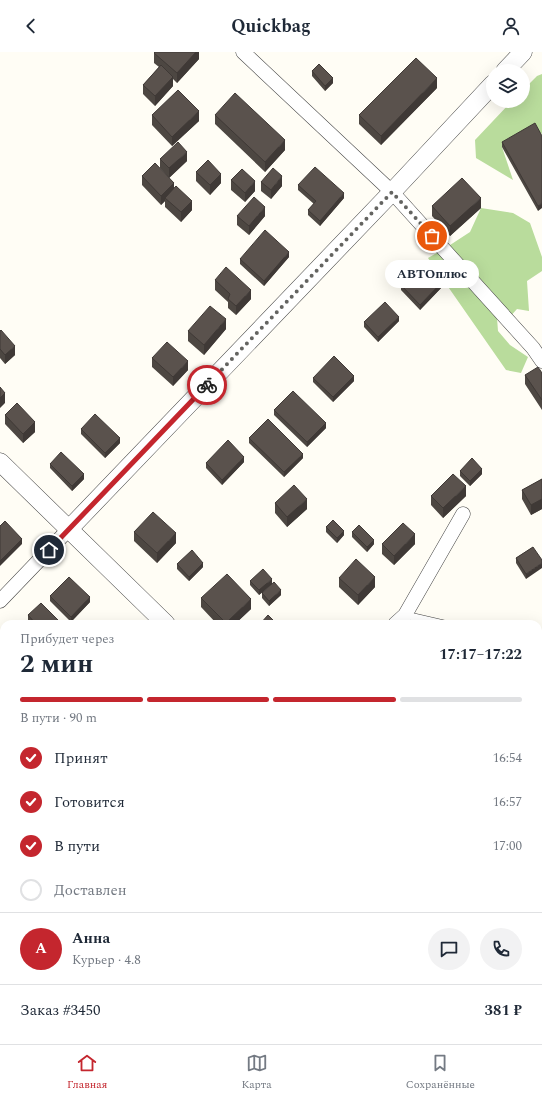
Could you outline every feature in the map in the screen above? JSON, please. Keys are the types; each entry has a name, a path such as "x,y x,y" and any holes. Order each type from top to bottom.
{"street":[{"path":"243,52 392,192 533,348 542,361"},
{"path":"512,64 523,52"},
{"path":"0,601 392,192 486,91"},
{"path":"0,462 160,620"},
{"path":"400,619 463,514"}],"green space":[{"path":"542,74 542,134 535,128 502,147 513,180 476,158 475,140 505,108 530,108 530,83 537,76"},
{"path":"481,208 513,213 530,223 542,257 542,271 527,281 529,311 517,309 508,319 497,318 498,331 510,345 528,357 521,373 506,370 428,258 470,232"}],"building":[{"path":"196,52 177,73 154,53"},
{"path":"416,58 437,78 381,136 359,115"},
{"path":"319,64 333,78 325,86 312,71"},
{"path":"161,65 173,77 155,96 143,85"},
{"path":"178,90 199,111 172,137 152,115"},
{"path":"235,93 285,140 265,162 215,115"},
{"path":"535,123 542,136 542,203 538,206 502,142"},
{"path":"178,142 187,152 169,168 160,159"},
{"path":"208,160 221,174 210,185 196,172"},
{"path":"155,163 174,183 161,196 142,176"},
{"path":"315,167 344,193 320,221 308,210 316,201 298,185"},
{"path":"273,168 282,176 271,190 261,182"},
{"path":"242,169 255,181 245,193 231,180"},
{"path":"462,178 481,198 450,226 432,206"},
{"path":"176,186 192,201 181,212 165,198"},
{"path":"254,197 265,207 249,226 237,216"},
{"path":"265,230 289,252 264,281 240,259"},
{"path":"422,263 442,282 420,305 401,285"},
{"path":"226,267 251,290 236,306 228,299 230,294 215,280"},
{"path":"385,302 399,317 378,337 364,322"},
{"path":"210,306 226,319 204,345 188,331"},
{"path":"1,330 15,346 5,355 0,349"},
{"path":"167,342 188,361 173,377 152,358"},
{"path":"334,356 354,376 333,397 313,378"},
{"path":"538,367 542,373 542,400 525,375"},
{"path":"0,387 5,393 0,398"},
{"path":"293,391 326,423 307,442 274,410"},
{"path":"17,403 35,422 23,434 5,415"},
{"path":"95,414 120,438 105,453 81,429"},
{"path":"268,419 303,454 284,472 249,438"},
{"path":"228,440 244,457 222,480 206,463"},
{"path":"61,452 84,474 72,486 50,464"},
{"path":"472,458 482,469 470,481 460,471"},
{"path":"453,474 466,486 443,508 431,496"},
{"path":"542,479 542,499 531,505 522,490"},
{"path":"294,485 307,499 287,517 275,503"},
{"path":"153,512 176,533 157,553 134,532"},
{"path":"333,520 344,531 337,538 326,527"},
{"path":"5,521 22,539 0,561 0,526"},
{"path":"403,523 415,534 394,556 382,544"},
{"path":"359,525 374,540 367,547 352,532"},
{"path":"533,547 542,560 542,563 526,574 516,558"},
{"path":"192,550 203,563 189,577 177,564"},
{"path":"356,559 375,577 358,595 339,578"},
{"path":"263,569 272,579 259,590 250,581"},
{"path":"227,574 251,599 229,620 223,620 201,598"},
{"path":"69,577 90,597 71,617 50,596"},
{"path":"274,582 281,590 269,601 262,593"},
{"path":"41,603 58,620 32,620 28,615"},
{"path":"268,615 273,620 264,620"}],"way so far":[{"path":"207,385 392,192 432,236"}],"place":[{"name":"АВТОплюс","path":"432,236"}],"route":[{"path":"49,550 207,385"}]}
